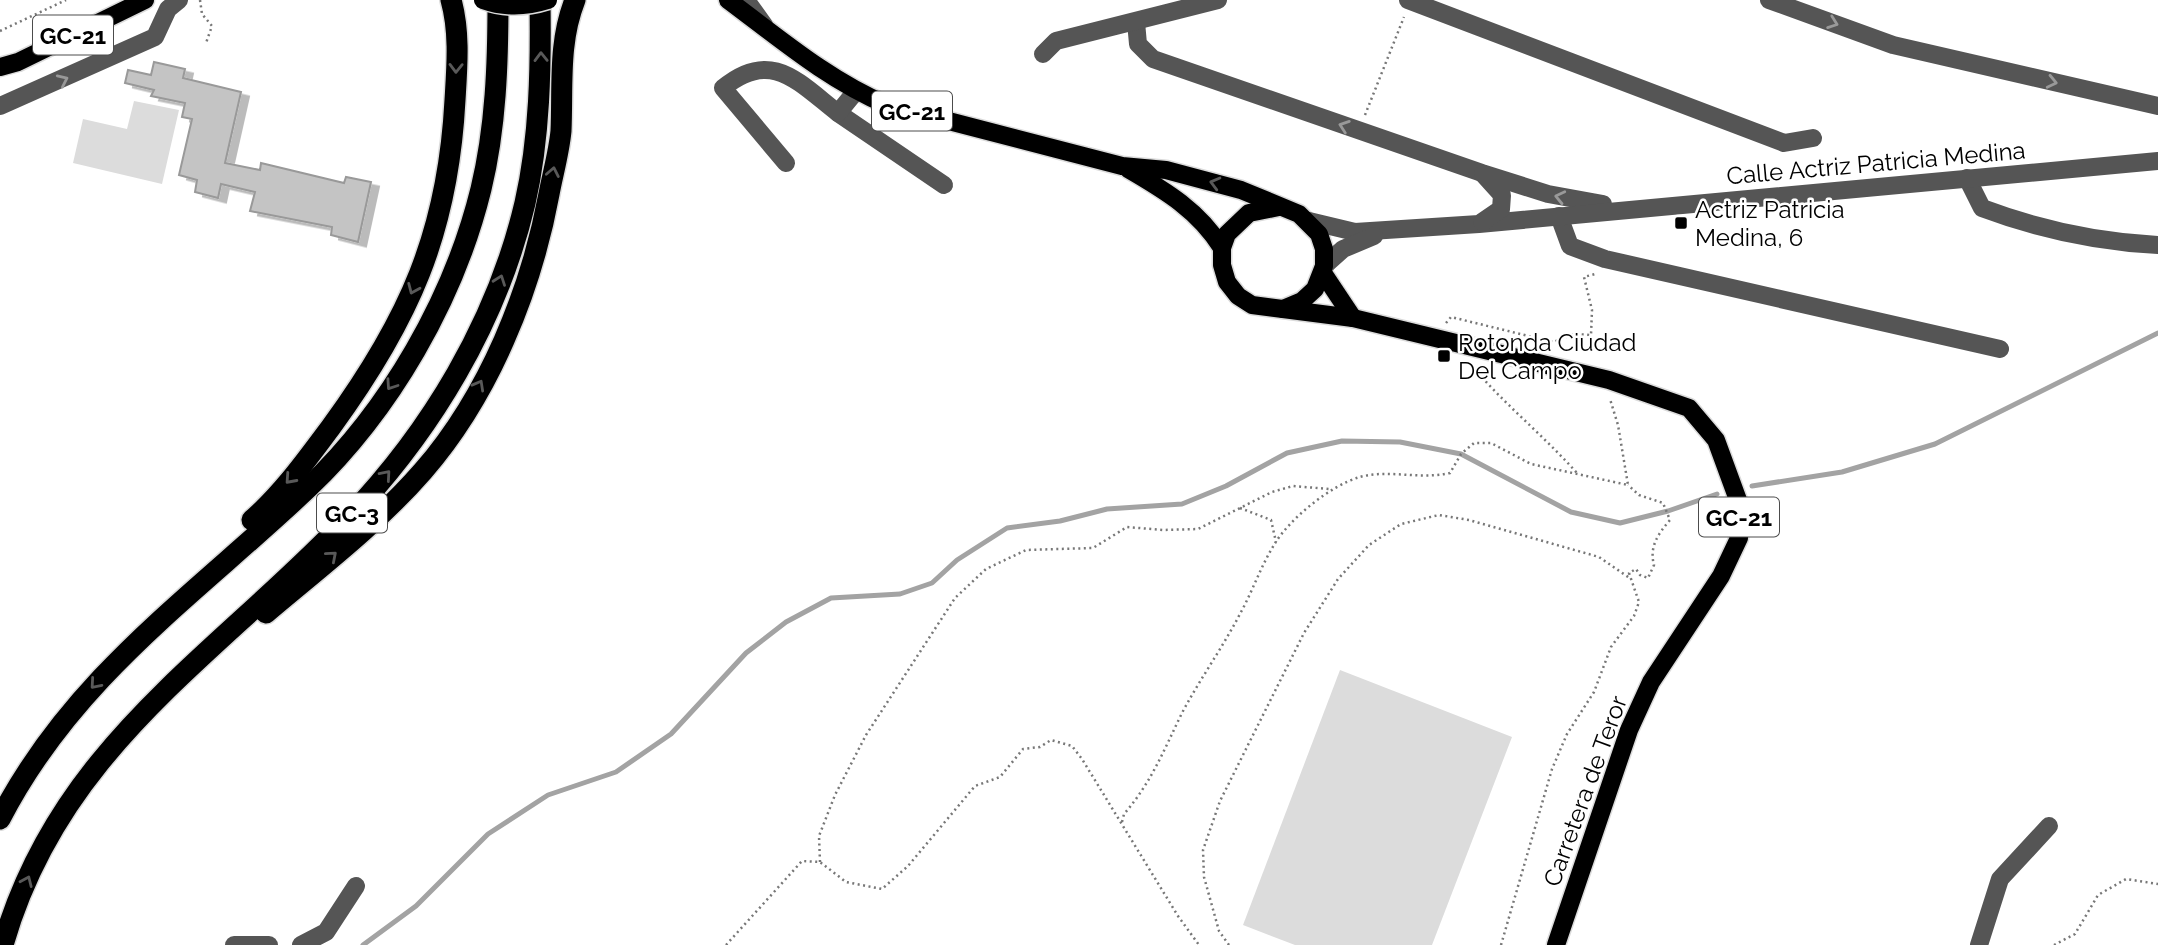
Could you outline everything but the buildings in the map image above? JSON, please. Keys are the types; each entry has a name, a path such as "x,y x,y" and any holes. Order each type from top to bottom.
{"highway":[{"path":"116,660 167,595 260,513 301,468 351,399 399,323 431,248 453,144 457,41 451,0"},
{"name":"GC-3","path":"0,819 13,793 59,726 116,660 309,486 362,428 432,319 459,260 481,189 493,122 498,61 498,0"},
{"name":"GC-3","path":"3,945 44,844 88,774 145,707 346,520 399,460 438,405 473,343 499,283 525,203 541,69 540,0"},
{"path":"145,707 228,646 389,506 424,470 458,424 500,348 525,284 547,206 561,134 563,42 575,0"}],"main road":[{"name":"GC-21","path":"0,66 18,62 145,0"},
{"path":"483,0 496,5 521,6 548,0"},
{"name":"GC-21","path":"728,0 856,91 887,104 1122,166 1166,170 1241,190 1299,214 1309,221"},
{"name":"GC-21","path":"1122,166 1172,194 1212,231 1222,248 1222,265 1227,282 1238,296 1252,305 1269,310 1353,318"},
{"path":"1222,248 1237,222 1249,212 1279,207"},
{"path":"1269,310 1286,308 1302,301 1315,289 1323,270 1324,249 1309,221"},
{"path":"1323,270 1353,318"},
{"name":"Carretera de Teror","path":"1353,318 1609,380 1689,408 1716,440 1738,500 1739,538 1721,576 1651,682 1629,730 1556,945"}],"street":[{"path":"0,106 155,37 168,9 179,0"},
{"path":"746,0 766,28"},
{"path":"1043,54 1056,41 1218,0"},
{"path":"1409,0 1784,143 1813,138"},
{"path":"1769,0 1894,45 2158,106"},
{"path":"1136,22 1138,44 1153,59 1482,173 1580,201 1652,208"},
{"path":"786,163 723,89 741,73 761,69 787,74 838,113 944,185"},
{"path":"838,113 856,91"},
{"name":"Calle Actriz Patricia Medina","path":"1309,221 1355,232 1479,224 2158,161"},
{"path":"1479,224 1501,209 1503,195 1482,173"},
{"path":"1967,178 1982,208 2017,222 2115,243 2158,245"},
{"path":"1559,216 1570,246 1605,259 2000,349"},
{"name":"Calle Actriz Patricia Medina","path":"1323,270 1343,249 1390,230"},
{"path":"1979,945 2000,879 2049,826"},
{"path":"301,945 326,932 356,886"},
{"path":"234,945 269,945"}],"path":[{"path":"0,30 66,0"},
{"path":"200,0 202,14 212,26 206,43"},
{"path":"1359,131 1409,0"},
{"path":"1609,380 1611,407 1618,425 1628,485"},
{"path":"1122,822 1124,814 1154,773 1181,715 1241,612 1276,542 1331,489 1361,477 1392,474 1427,478 1450,473 1461,454 1474,443 1491,443 1531,464 1628,485 1639,495 1663,503 1670,520 1658,534 1651,554 1654,565 1648,578 1640,575 1636,569 1629,573 1639,601 1634,616 1611,647 1594,692 1567,734 1552,769 1501,945"},
{"path":"820,862 819,836 835,795 866,735 955,598 986,569 1026,550 1093,548 1127,527 1163,530 1198,528 1272,492 1293,486 1331,489"},
{"path":"1240,508 1271,520 1276,542"},
{"path":"1229,945 1219,930 1204,877 1203,850 1220,801 1304,633 1338,579 1369,545 1401,524 1439,515 1469,520 1599,557 1631,579"},
{"path":"726,945 802,861 820,862 846,882 882,890 908,866 975,786 1000,777 1023,749 1040,747 1051,740 1072,746 1082,759 1178,916 1199,945"},
{"path":"2054,945 2075,933 2098,895 2126,879 2158,884"}],"shaded area":[{"path":"134,101 179,110 162,184 73,163 83,119 127,129"},
{"path":"1340,670 1512,737 1432,945 1295,945 1243,925"}],"waterway":[{"path":"1752,486 1842,472 1935,444 2158,333"},
{"path":"363,945 416,906 488,834 548,795 616,772 671,734 746,653 786,622 831,598 900,594 932,583 957,560 1007,528 1060,521 1107,509 1182,504 1226,486 1287,453 1342,441 1400,442 1461,454 1571,512 1620,523 1668,511 1717,494"}],"place":[{"name":"Actriz Patricia Medina, 6","path":"1681,223"},
{"name":"Rotonda Ciudad Del Campo","path":"1444,356"}]}
